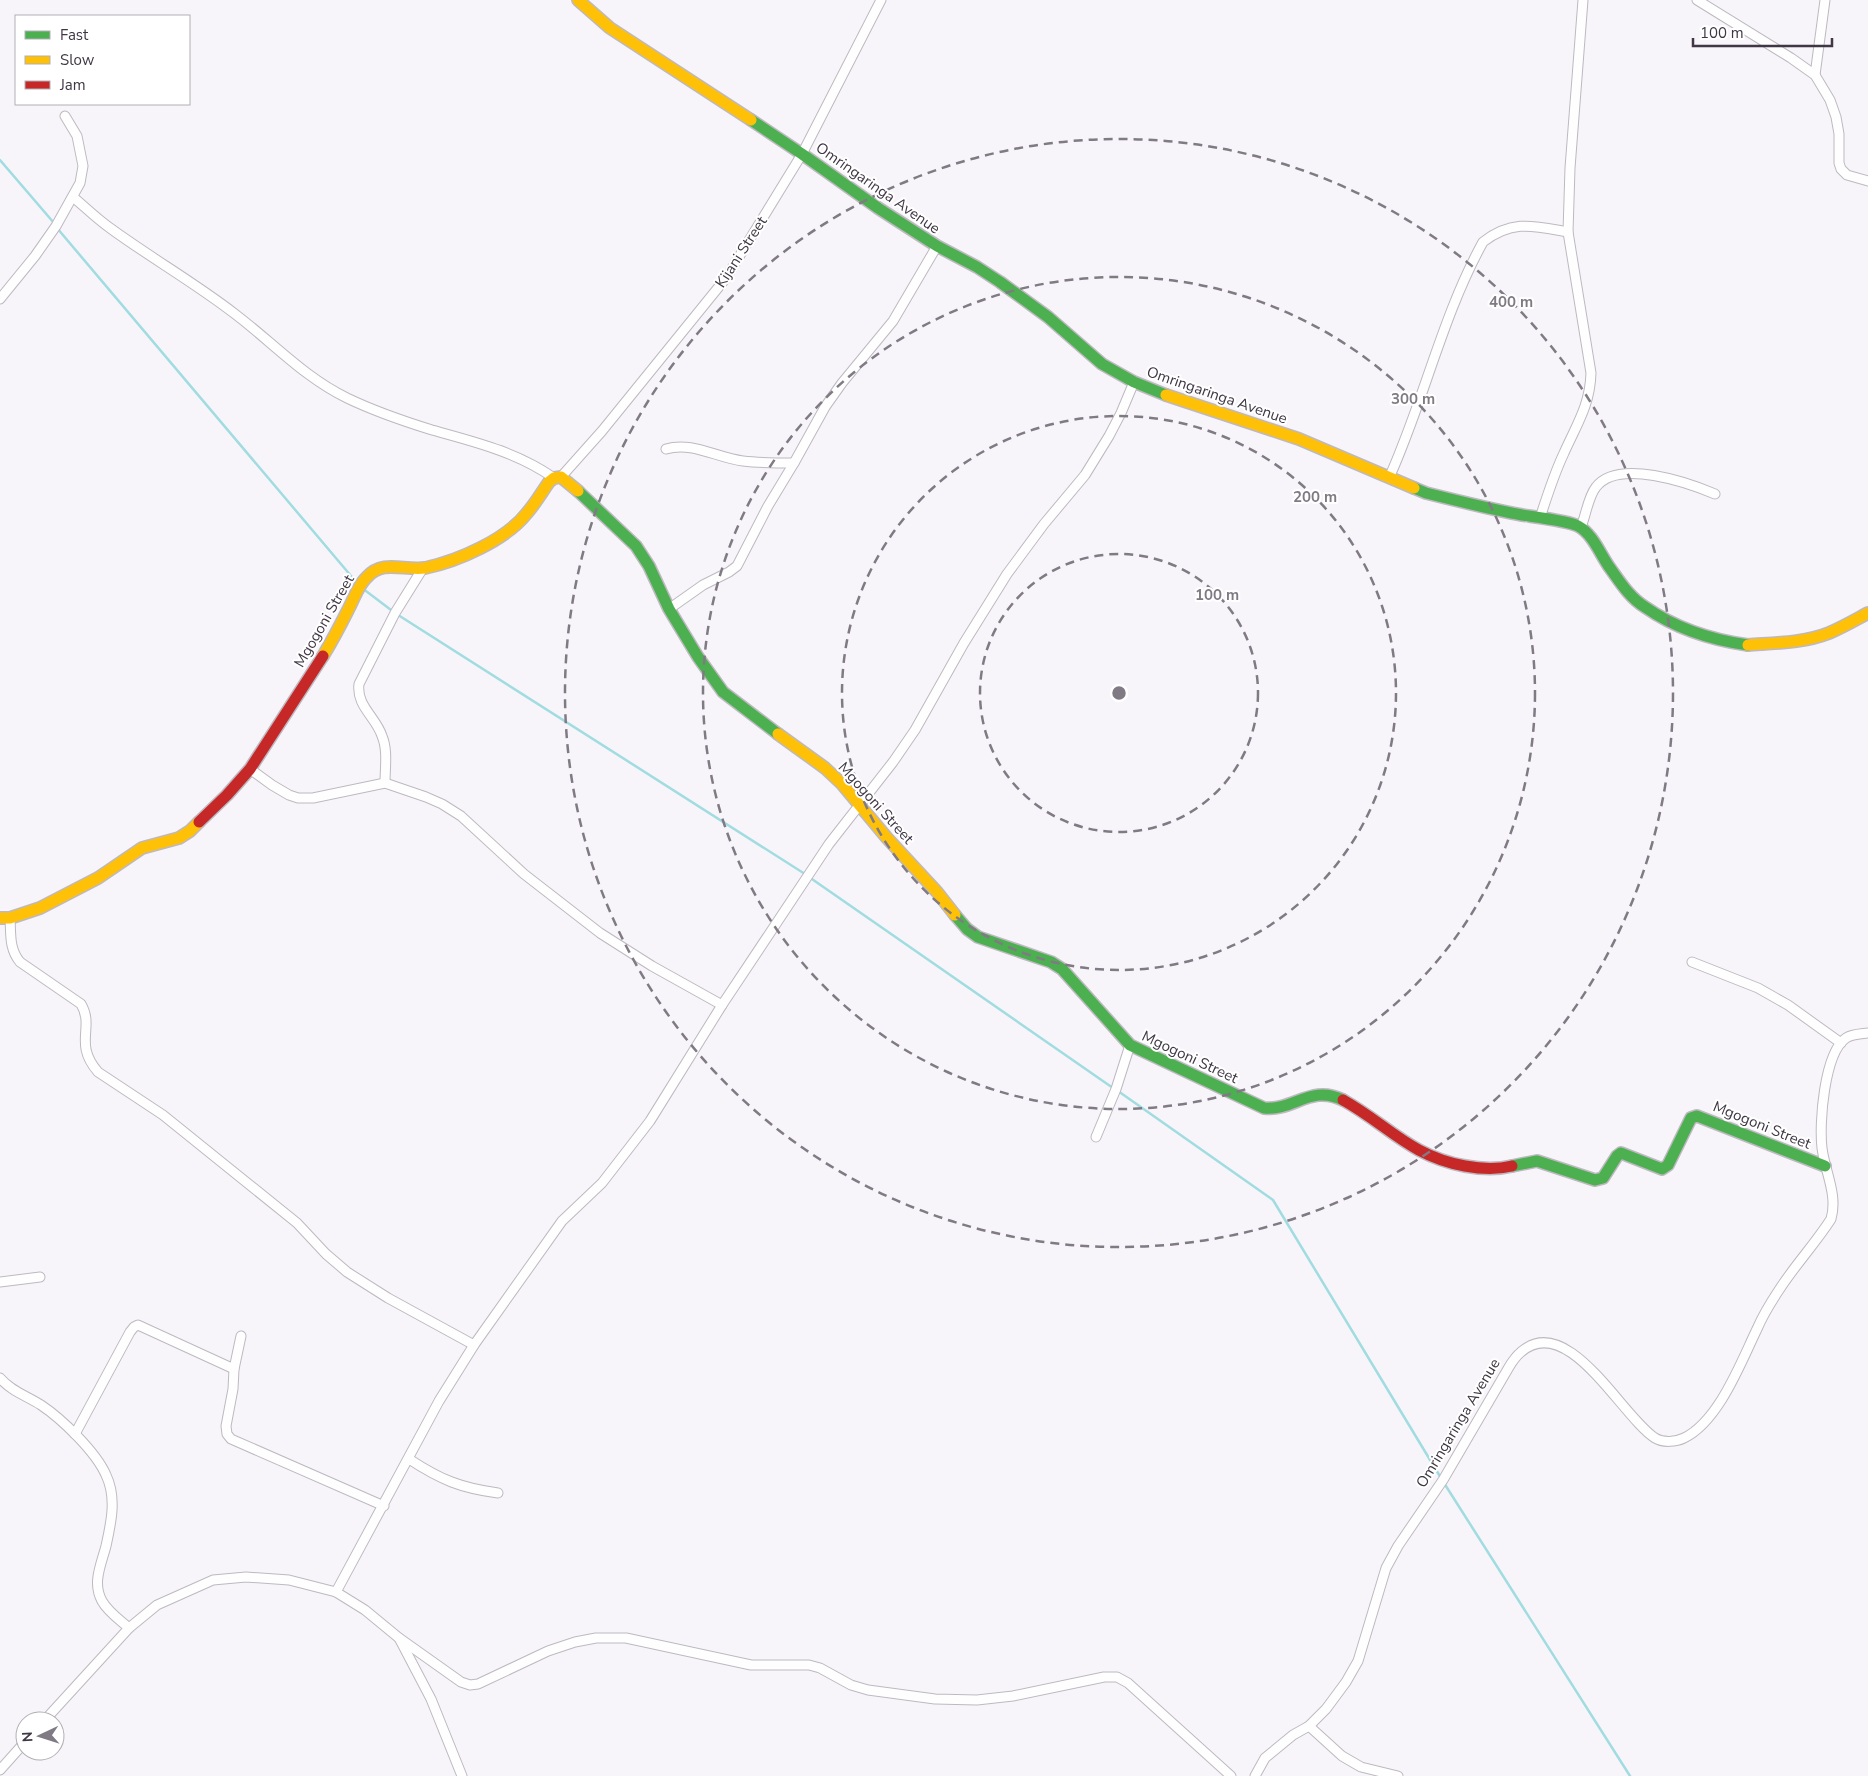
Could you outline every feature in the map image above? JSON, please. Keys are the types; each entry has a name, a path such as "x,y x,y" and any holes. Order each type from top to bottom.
{"street":[{"name":"Omringaringa Avenue","path":"578,0 610,28 802,154 878,208 937,246 977,267 1000,282 1048,317 1102,364 1134,382 1184,402 1299,439 1389,478 1435,495 1581,527"},
{"name":"Kijani Street","path":"557,478 602,431 726,278 802,154 880,0"},
{"path":"1540,518 1563,454 1591,391 1591,373 1568,232 1570,168 1583,0"},
{"path":"1697,0 1791,58 1815,76 1830,100 1836,117 1841,170 1847,175 1868,182"},
{"path":"1815,76 1825,0"},
{"path":"0,299 51,233 80,183 83,166 77,136 65,116"},
{"path":"73,197 110,228 203,290 235,314 317,381 344,397 375,411 509,453 557,478"},
{"path":"1389,478 1410,430 1441,336 1475,256 1483,242 1494,233 1509,227 1521,226 1568,232"},
{"path":"669,609 695,590 737,566 768,506 832,396 889,326 937,246"},
{"path":"336,1592 439,1401 474,1345 562,1221 602,1183 650,1121 722,1005 829,844 860,806 915,730 964,643 1007,574 1044,524 1085,475 1109,436 1134,382"},
{"path":"666,449 684,446 722,458 794,463"},
{"path":"1715,494 1691,484 1666,477 1645,474 1622,474 1605,479 1596,486 1581,527 1589,534 1615,576 1637,600 1664,618 1710,638 1746,646 1791,642 1829,633 1868,613"},
{"name":"Mgogoni Street","path":"5,918 40,908 98,878 142,848 179,838 190,831 227,795 250,769 335,638 360,586 367,576 386,566 424,568 460,557 509,531 527,514 544,488 557,478 580,492 636,546 649,566 669,609 698,657 723,692 825,768 937,892 967,929 978,937 1051,962 1062,968 1130,1045 1264,1108 1277,1108 1312,1095 1326,1094 1334,1096 1396,1137 1430,1156 1447,1162 1496,1169 1528,1161 1537,1161 1600,1180 1616,1156 1621,1153 1662,1169 1668,1165 1691,1118 1697,1116 1704,1117 1825,1166"},
{"path":"385,783 383,738 377,725 360,702 359,684 395,613 424,568"},
{"path":"250,769 272,785 298,798 313,798 385,783 426,797 461,816 524,874 600,933 652,966 722,1005"},
{"path":"5,918 14,954 20,962 81,1004 85,1010 87,1017 84,1042 86,1054 98,1072 163,1115 297,1223 326,1254 347,1272 388,1298 474,1345"},
{"path":"1692,962 1758,988 1788,1005 1840,1043 1852,1036 1868,1033"},
{"name":"Omringaringa Avenue","path":"1256,1776 1265,1758 1293,1735 1309,1726 1326,1709 1346,1682 1358,1661 1386,1568 1398,1546 1438,1488 1508,1366 1521,1352 1532,1345 1543,1344 1553,1344 1568,1350 1583,1362 1655,1438 1668,1441 1684,1438 1699,1428 1732,1384 1756,1330 1780,1288 1831,1219 1834,1209 1834,1198 1825,1166 1821,1126 1823,1100 1831,1063 1840,1043"},
{"path":"1096,1137 1116,1090 1130,1045"},
{"path":"0,1282 40,1277"},
{"path":"75,1434 134,1327 138,1326 234,1369"},
{"path":"241,1336 234,1369 233,1389 226,1426 227,1434 231,1438 384,1506"},
{"path":"0,1378 12,1389 42,1406 75,1434 96,1458 106,1475 111,1492 113,1514 98,1570 97,1588 102,1601 109,1610 129,1628"},
{"path":"409,1459 440,1478 453,1483 470,1489 498,1493"},
{"path":"53,1711 129,1628 157,1605 213,1580 246,1577 289,1580 336,1592 364,1610 399,1638 461,1682 470,1685 478,1684 499,1675 548,1651 575,1642 596,1638 626,1638 751,1665 809,1665 820,1668 851,1685 868,1690 935,1699 977,1700 1013,1696 1104,1677 1117,1677 1128,1683 1231,1776"},
{"path":"399,1638 432,1699 462,1776"},
{"path":"1309,1726 1342,1756 1361,1767 1398,1776"},
{"path":"0,1770 15,1753"}],"waterway":[{"path":"0,160 54,223"},
{"path":"57,228 357,583"},
{"path":"362,588 395,613 805,874"},
{"path":"809,877 1113,1088"},
{"path":"1118,1091 1273,1200 1441,1478"},
{"path":"1444,1483 1630,1776"}],"traffic: fast":[{"path":"751,120 878,208 937,246 977,267 1000,282 1048,317 1102,364 1134,382 1166,395"},
{"path":"1414,488 1426,493 1474,505 1574,524 1588,534 1606,563 1630,594 1640,603 1681,627 1721,640 1748,645"},
{"path":"578,491 636,546 649,566 669,609 698,657 723,692 778,734"},
{"path":"955,915 967,929 978,937 1051,962 1062,969 1130,1045 1264,1108 1284,1106 1312,1096 1321,1095 1343,1100"},
{"path":"1512,1166 1537,1161 1595,1180 1603,1178 1621,1153 1662,1169 1668,1165 1691,1118 1697,1116 1825,1166"}],"traffic: slow":[{"path":"578,0 610,28 751,120"},
{"path":"1166,395 1299,439 1414,488"},
{"path":"323,656 359,588 364,580 373,572 387,567 425,568 466,555 480,548 518,523 554,478 561,477 578,491"},
{"path":"1748,645 1810,639 1829,633 1868,613"},
{"path":"778,734 825,768 842,784 955,915"},
{"path":"0,918 10,918 40,908 98,878 142,848 179,838 199,822"}],"traffic: jam":[{"path":"199,822 250,769 323,656"},
{"path":"1343,1100 1400,1139 1429,1155 1477,1168 1494,1169 1512,1166"}]}
